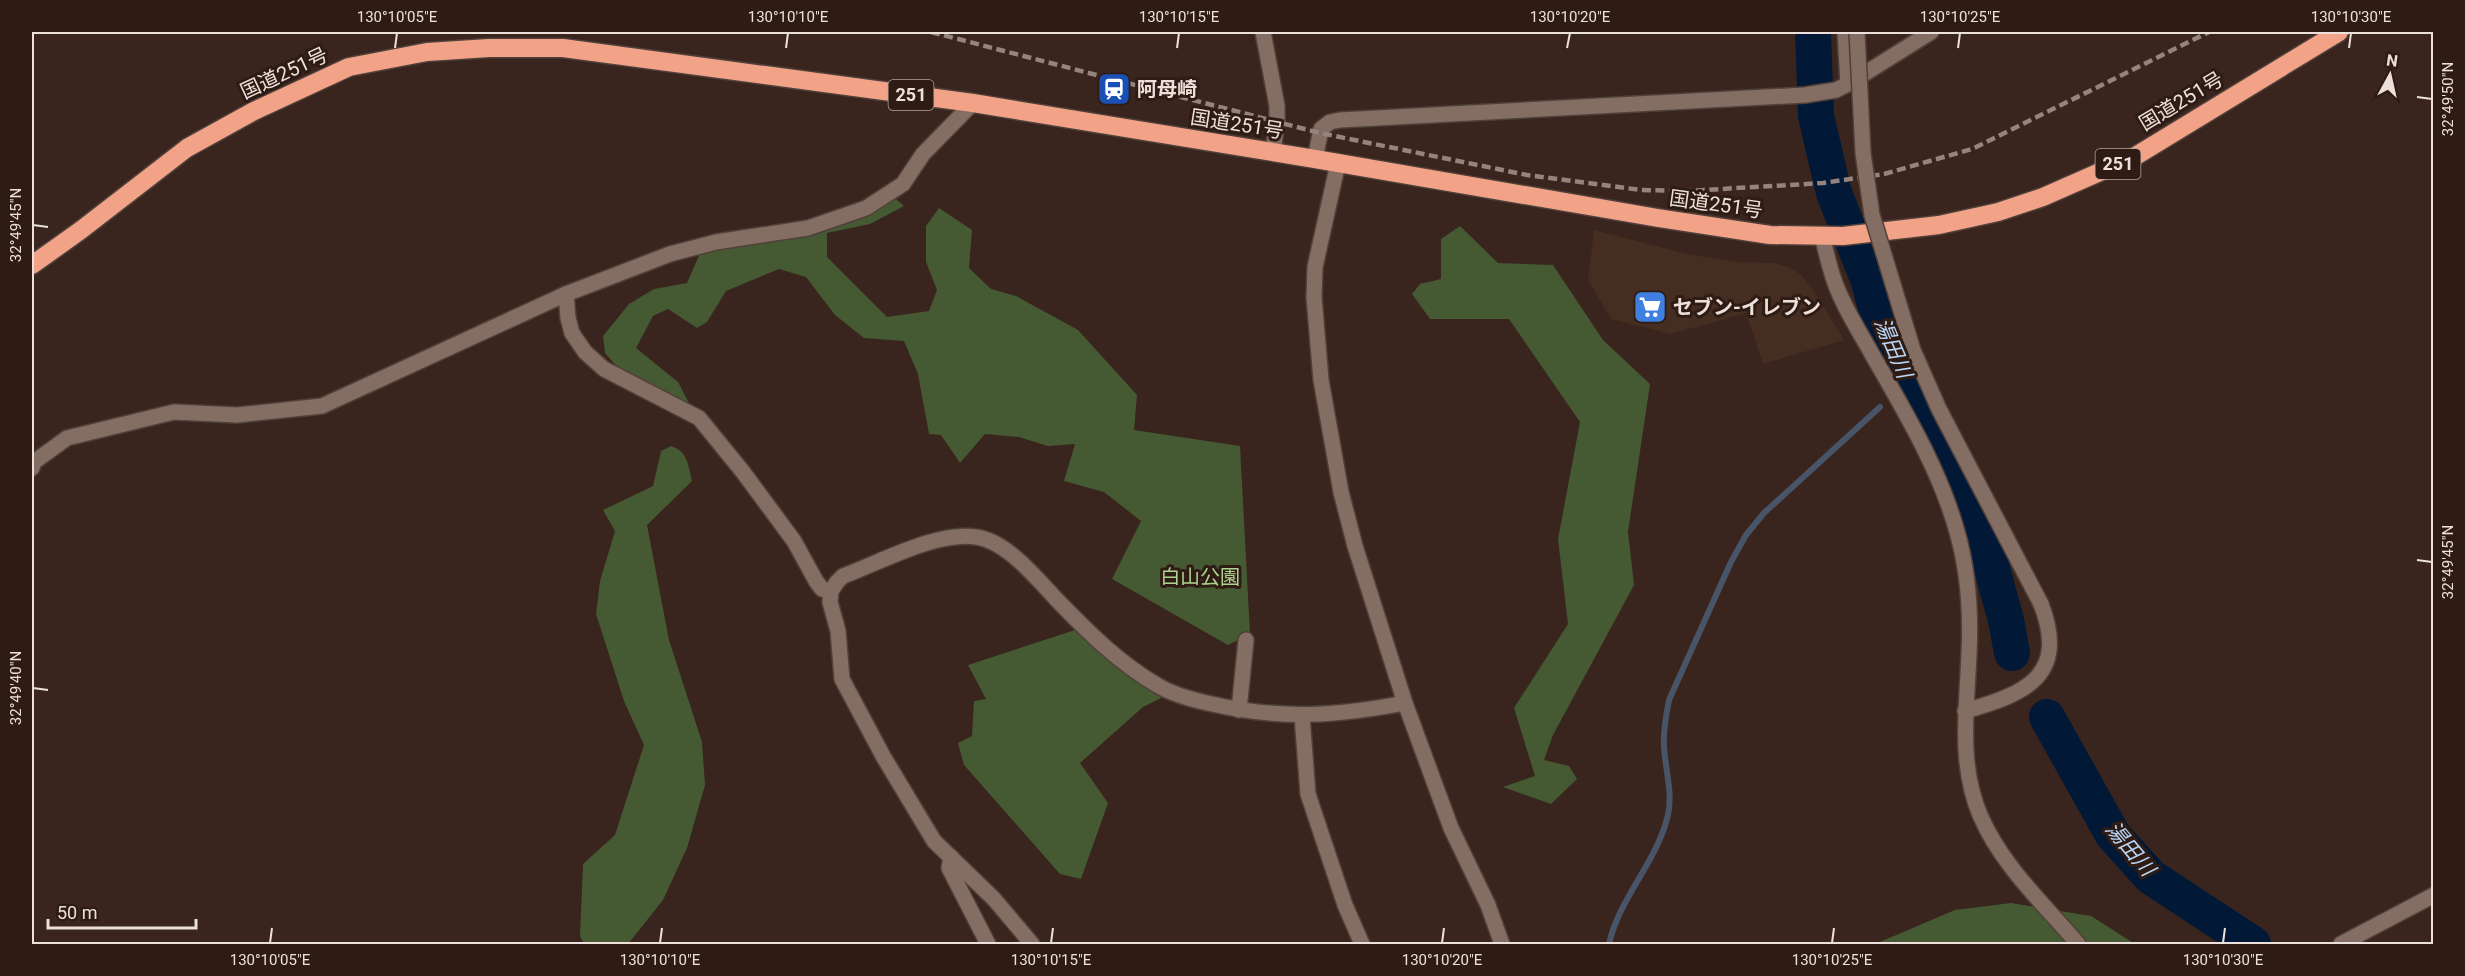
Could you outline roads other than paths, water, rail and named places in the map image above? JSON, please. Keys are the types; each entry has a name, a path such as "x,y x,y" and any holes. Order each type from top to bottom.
{"highway":[{"name":"国道251号","path":"32,265 187,148 254,111 349,67 427,52 489,48 563,48 973,104 1770,235 1842,236 1940,225 1998,212 2084,180 2134,157 2338,32"}],"street":[{"path":"1263,32 1277,105 1273,152"},
{"path":"1842,87 1845,32"},
{"path":"1857,32 1863,153 1872,216 1913,350 1939,408 2041,604 2048,622 2050,642 2046,662 2037,680 2005,700 1965,711"},
{"path":"1315,159 1321,129 1330,122 1340,120 1805,95 1842,87 1931,32"},
{"path":"32,468 34,462 68,438 174,412 237,415 322,405 566,294 670,254 716,242 808,228 866,208 903,184 923,154 973,104"},
{"path":"1338,164 1316,267 1314,297 1321,380 1341,492 1405,703 1451,828 1488,905 1502,945"},
{"path":"1822,236 1834,280 1844,304 1894,392 1938,480 1958,533 1970,625 1965,711 1966,762 1979,814 1995,843 2024,884 2078,945"},
{"path":"566,294 572,333 585,352 604,369 699,418 743,472 794,541 822,589 831,591"},
{"path":"1032,945 994,899 934,841 883,756 842,679 838,631 830,602 831,591 843,576 936,540 957,535 980,537 1004,549 1129,668 1159,687 1190,699 1239,710 1302,716 1360,712 1405,703"},
{"path":"1239,710 1246,640"},
{"path":"1302,716 1308,794 1345,905 1362,945"},
{"path":"951,857 949,868 988,945"},
{"path":"2341,945 2433,895"}],"waterway":[{"name":"湯田川","path":"1813,32 1816,116 1834,193 1868,279 1879,319 1988,554 2006,620 2012,653"},
{"path":"1901,386 1907,380"},
{"path":"1609,944 1621,911 1663,832 1669,806 1664,740 1669,700 1731,562 1746,535 1764,513 1880,407"},
{"name":"湯田川","path":"2047,717 2113,835 2151,877 2253,944"}],"railway":[{"path":"931,32 1320,133 1527,175 1641,190 1687,191 1823,183 1884,174 1972,149 2209,32"}],"place":[{"name":"阿母崎","path":"1114,89"},
{"name":"セブン-イレブン","path":"1650,307"}],"park label":[{"name":"白山公園","path":"1200,577"}]}
